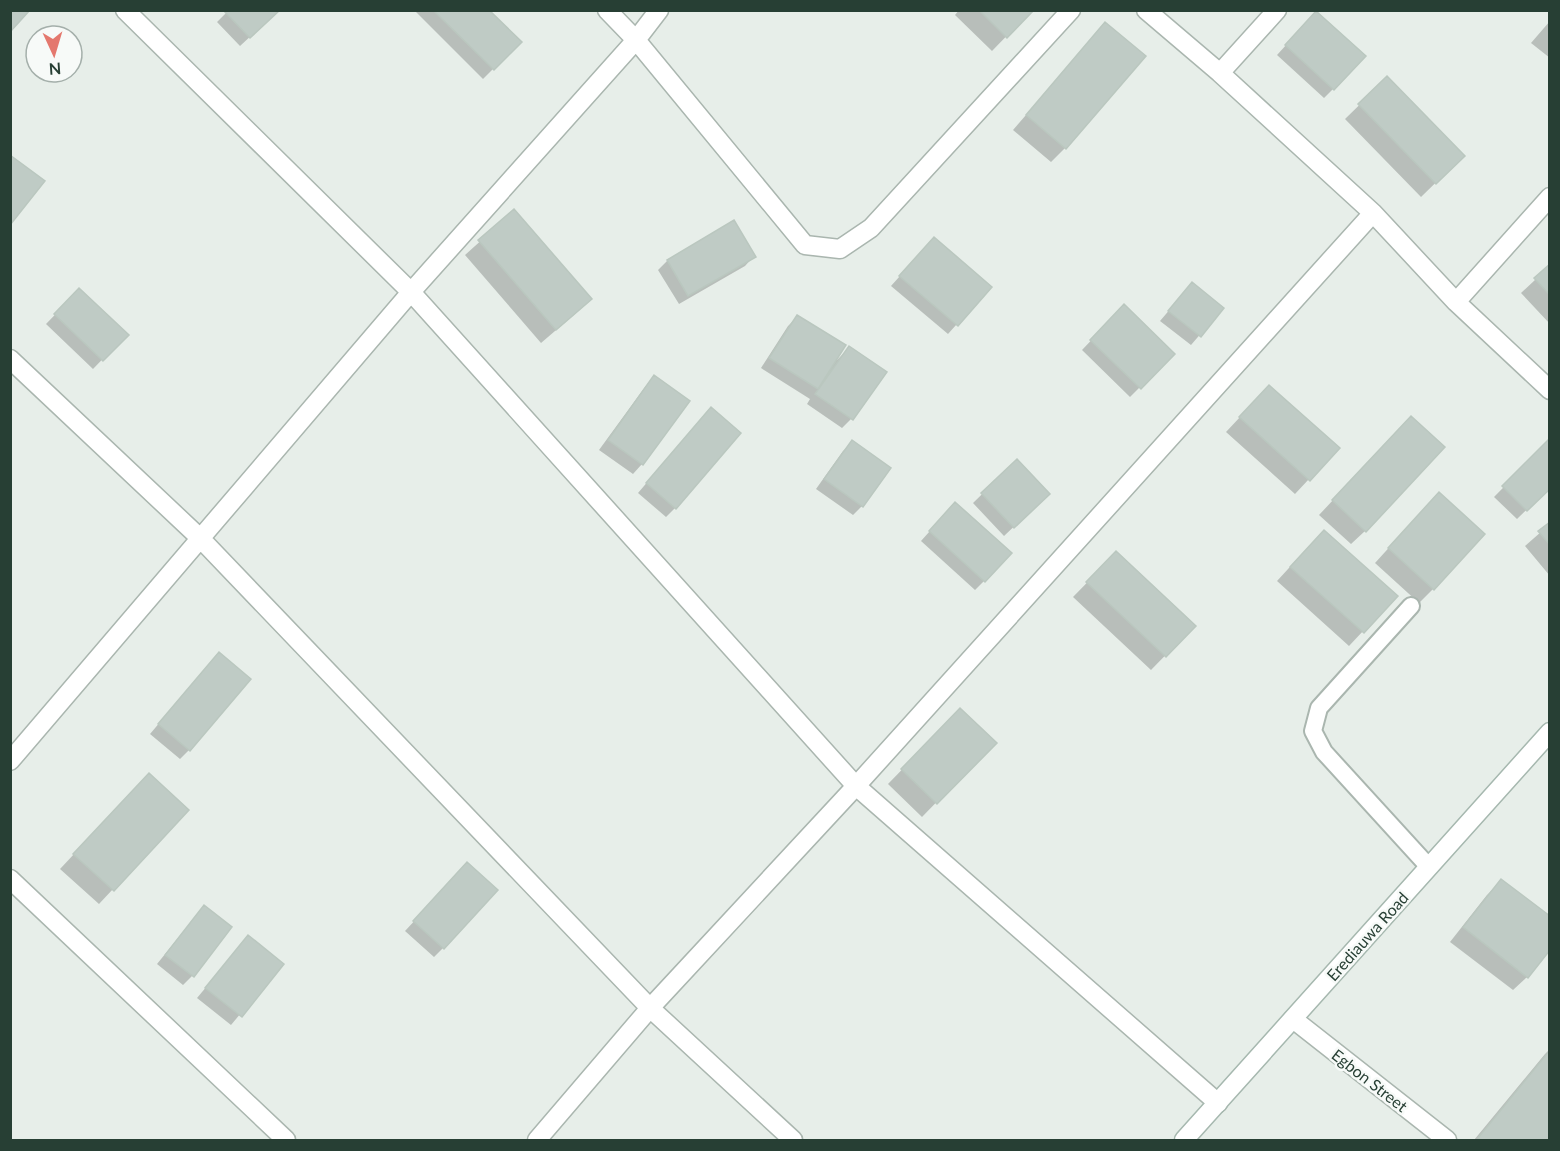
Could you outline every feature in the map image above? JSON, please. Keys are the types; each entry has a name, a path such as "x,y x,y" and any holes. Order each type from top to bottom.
{"street":[{"path":"125,10 411,292 856,786 1218,1103"},
{"path":"607,10 636,40 805,245 840,249 871,228 1071,10"},
{"path":"10,761 411,292 636,40 659,10"},
{"path":"1146,10 1220,73 1373,213 1456,302 1550,390"},
{"path":"1220,73 1277,10"},
{"path":"1456,302 1550,197"},
{"path":"537,1140 650,1008 856,786 1373,213"},
{"path":"10,359 200,538 650,1008 793,1140"},
{"name":"Erediauwa Road","path":"1184,1140 1550,732"},
{"path":"10,879 286,1140"},
{"name":"Egbon Street","path":"1293,1019 1447,1140"}],"lane":[{"path":"1411,606 1319,708 1313,731 1324,752 1428,867"}],"building":[{"path":"10,10 30,10 10,32"},
{"path":"227,10 280,10 250,38 225,12"},
{"path":"433,10 489,10 522,42 494,70"},
{"path":"979,10 1034,10 1007,38"},
{"path":"1316,11 1366,56 1334,90 1285,45"},
{"path":"1105,22 1146,56 1066,149 1026,115"},
{"path":"1387,76 1465,156 1436,184 1358,104"},
{"path":"10,155 45,181 10,225"},
{"path":"514,209 592,299 556,330 478,240"},
{"path":"734,220 756,257 688,296 667,260"},
{"path":"934,237 992,287 958,326 899,276"},
{"path":"1550,264 1550,295 1534,278"},
{"path":"1192,282 1224,308 1201,337 1168,311"},
{"path":"79,288 129,335 103,361 54,314"},
{"path":"1124,304 1175,354 1141,389 1090,340"},
{"path":"797,315 846,345 818,389 769,358"},
{"path":"849,346 887,372 853,420 815,394"},
{"path":"654,375 690,401 643,465 608,440"},
{"path":"1269,385 1340,448 1310,481 1239,417"},
{"path":"711,407 741,433 676,509 646,483"},
{"path":"1411,416 1445,447 1366,532 1332,500"},
{"path":"1550,438 1550,489 1527,511 1502,486"},
{"path":"852,440 891,468 863,507 824,479"},
{"path":"1017,459 1050,494 1014,528 981,493"},
{"path":"1439,492 1485,534 1434,590 1388,548"},
{"path":"955,502 1012,553 985,582 929,531"},
{"path":"1550,522 1550,545 1538,531"},
{"path":"1324,530 1398,596 1364,633 1290,567"},
{"path":"1116,551 1196,626 1166,657 1086,582"},
{"path":"219,652 251,679 190,751 158,724"},
{"path":"960,708 997,743 937,804 901,769"},
{"path":"149,773 189,810 114,891 73,854"},
{"path":"467,862 498,890 444,949 413,921"},
{"path":"1501,879 1550,916 1550,950 1528,978 1463,927"},
{"path":"204,905 232,927 194,977 165,955"},
{"path":"248,935 284,964 242,1017 205,988"},
{"path":"1550,1050 1550,1140 1481,1140 1478,1138"}]}
